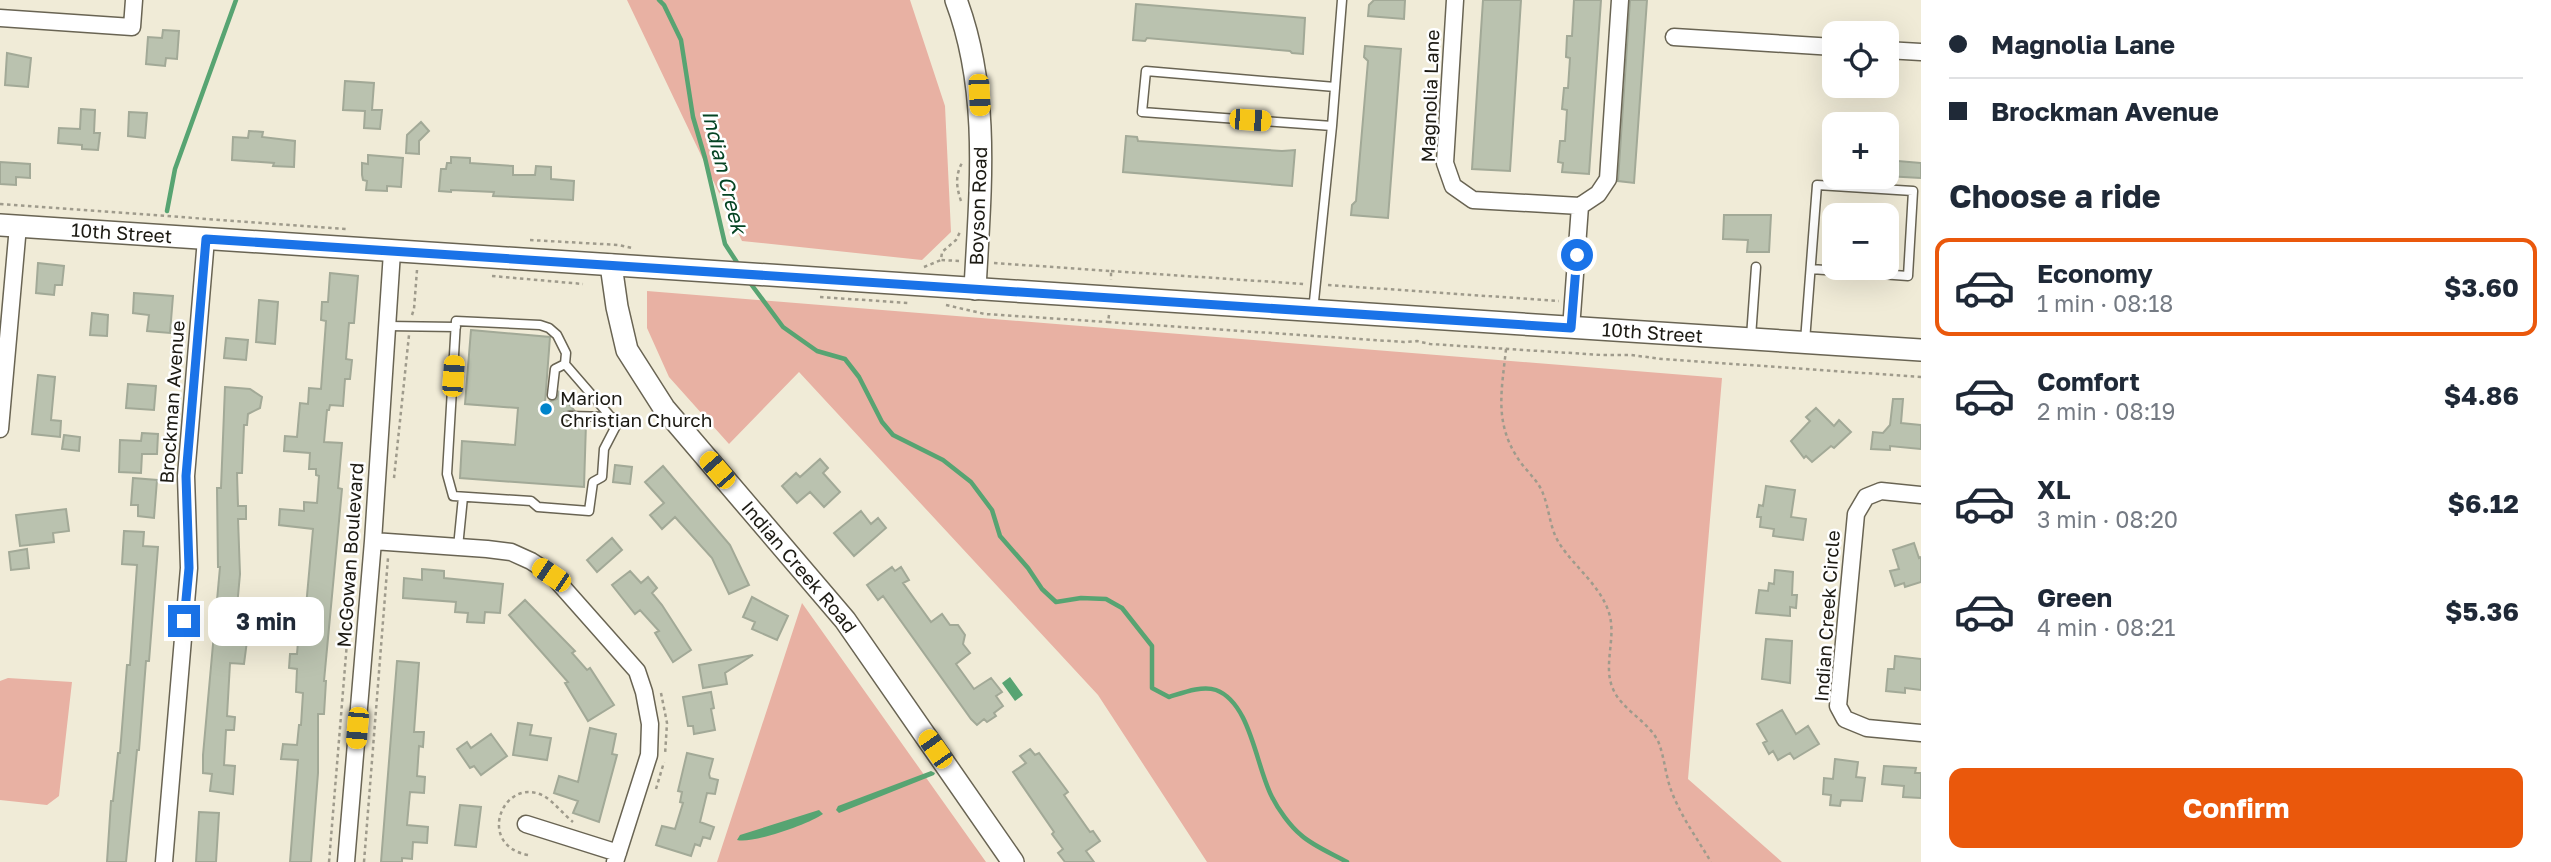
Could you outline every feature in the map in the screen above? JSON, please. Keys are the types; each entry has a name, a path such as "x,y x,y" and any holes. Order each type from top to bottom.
{"street":[{"path":"0,18 132,27 134,0"},
{"name":"Boyson Road","path":"956,0 967,28 979,95 982,156 975,289"},
{"name":"Magnolia Lane","path":"1455,0 1445,163 1453,186 1473,200 1580,206"},
{"path":"1571,328 1580,206 1598,194 1608,179 1620,0"},
{"path":"1674,37 1822,46"},
{"path":"1899,51 1921,52"},
{"path":"0,429 9,226"},
{"name":"10th Street","path":"9,226 1921,350"},
{"name":"Brockman Avenue","path":"164,862 189,568 186,476 206,239"},
{"name":"McGowan Boulevard","path":"346,862 381,542 387,326 392,252"},
{"name":"Indian Creek Road","path":"611,265 627,350 664,408 845,620 1013,862"},
{"name":"Indian Creek Circle","path":"1921,495 1881,491 1866,497 1856,514 1838,706 1845,719 1867,728 1921,733"},
{"path":"381,542 511,552 531,561 551,575 637,671 650,724 649,755 617,858 526,824"}],"lane":[{"path":"1313,311 1342,0"},
{"path":"1332,126 1142,112 1146,71 1335,87"},
{"path":"1805,343 1817,185 1913,191 1908,276 1811,270"},
{"path":"1751,340 1756,267"},
{"path":"456,321 540,326 549,328 562,343 565,365 617,424 604,449 601,477 593,482 589,511 538,507 531,500 453,496 447,474 456,327 456,321"},
{"path":"387,326 456,327"},
{"path":"552,395 555,369 565,365"},
{"path":"569,416 612,417"},
{"path":"458,547 463,497"}],"path":[{"path":"962,205 957,190 957,172 964,158"},
{"path":"0,204 330,226 352,230"},
{"path":"946,260 941,260 942,253 956,240 960,224"},
{"path":"523,240 636,248"},
{"path":"1000,263 1564,301"},
{"path":"393,483 417,270"},
{"path":"1111,271 1111,282"},
{"path":"817,296 907,303"},
{"path":"947,305 985,314 1632,355 1921,377"},
{"path":"1108,322 1109,311"},
{"path":"1506,349 1501,414 1505,436 1538,484 1551,527 1561,546 1590,580 1608,609 1613,628 1610,671 1613,689 1622,703 1648,726 1659,743 1678,806 1711,862"},
{"path":"329,862 360,489"},
{"path":"365,862 381,542"},
{"path":"528,855 510,849 503,841 498,825 499,813 505,803 518,794 539,794 573,822"}],"shaded area":[{"path":"627,0 910,0 945,106 951,232 922,260 742,241"},
{"path":"647,291 1722,378 1688,779 1782,862 1207,862 1098,695 799,372 729,444 669,377 647,328"},
{"path":"802,603 986,862 717,862"},
{"path":"1010,677 1023,695 1015,701 1002,683"},
{"path":"8,678 72,682 59,796 47,805 0,800 0,681"},
{"path":"931,771 934,775 839,813 836,810 838,806"},
{"path":"819,810 823,814 794,828 755,839 737,840 740,835"}],"building":[{"path":"1374,0 1405,0 1404,19 1368,16 1369,5"},
{"path":"1483,0 1521,0 1510,171 1472,169"},
{"path":"1574,0 1601,0 1589,174 1562,172 1563,163 1558,162 1560,141 1565,141 1567,110 1562,109 1564,88 1568,88 1570,58 1566,57 1567,36 1572,36"},
{"path":"1630,0 1647,0 1634,183 1618,181"},
{"path":"1136,4 1305,18 1303,54 1147,38 1145,41 1133,40"},
{"path":"163,30 179,31 177,59 166,58 165,66 146,64 148,37 162,38"},
{"path":"1365,46 1401,49 1388,218 1351,215 1352,205 1356,201 1368,61 1364,57"},
{"path":"7,53 31,58 28,87 5,85"},
{"path":"345,81 374,83 372,110 382,110 380,129 364,128 365,111 343,110"},
{"path":"81,109 95,110 94,133 100,133 98,150 82,149 82,145 58,143 59,128 80,129"},
{"path":"129,112 147,113 145,138 128,136"},
{"path":"421,122 429,131 419,141 419,154 406,153 407,135"},
{"path":"249,131 263,132 262,137 295,141 294,167 232,160 233,137 248,138"},
{"path":"1126,136 1137,137 1138,141 1295,150 1292,186 1123,172"},
{"path":"368,155 403,158 401,187 387,186 387,191 366,190 367,181 363,180 362,163 368,164"},
{"path":"451,157 470,158 470,163 513,166 513,175 535,175 536,166 551,167 551,179 574,181 573,200 493,196 494,192 439,191 441,169 446,169 447,163 451,163"},
{"path":"1899,161 1921,163 1921,178 1899,177"},
{"path":"0,162 30,164 30,178 16,177 16,185 0,184"},
{"path":"1724,215 1771,215 1769,252 1747,252 1748,240 1723,239"},
{"path":"38,263 64,266 62,285 55,285 54,295 36,293"},
{"path":"330,273 358,276 354,323 349,323 346,359 352,360 350,379 345,379 343,406 330,405 327,410 324,442 342,443 338,488 342,489 324,681 324,714 318,714 318,773 311,862 290,862 298,760 281,759 283,744 297,745 301,725 303,693 296,692 297,669 289,668 290,654 297,654 299,629 304,629 313,529 279,525 280,509 304,511 304,502 317,503 319,476 316,475 316,469 309,469 310,453 284,451 285,436 297,437 300,403 308,404 309,388 321,389 326,321 321,320 322,302 328,302"},
{"path":"134,293 173,296 170,333 147,331 149,315 133,313"},
{"path":"259,300 278,302 275,344 256,342"},
{"path":"92,313 108,315 107,336 90,335"},
{"name":"Marion Christian Church","path":"471,330 550,337 545,403 557,399 559,392 574,410 564,412 561,421 586,423 584,487 460,478 462,441 515,445 518,408 465,404"},
{"path":"226,338 248,340 246,360 224,358"},
{"path":"38,375 55,377 51,420 61,421 60,437 32,434"},
{"path":"128,384 156,386 154,410 126,408"},
{"path":"225,387 250,389 262,397 260,408 248,414 247,425 244,425 242,473 237,473 238,506 246,506 246,519 238,519 240,574 234,640 247,641 244,664 230,663 227,716 235,717 234,730 226,730 224,765 235,766 233,794 210,791 212,774 203,773 220,567 217,488 221,488"},
{"path":"1893,399 1903,399 1901,423 1921,425 1921,449 1890,446 1890,450 1871,449 1873,432 1883,433 1890,425"},
{"path":"1816,408 1834,426 1839,420 1851,432 1834,448 1831,446 1812,462 1806,456 1804,458 1791,441 1810,421 1806,417"},
{"path":"142,433 158,434 157,454 142,454 141,473 119,472 120,440 141,441"},
{"path":"64,435 80,437 79,451 62,449"},
{"path":"820,459 828,468 823,473 840,492 824,507 810,492 797,503 782,486 796,473 800,477"},
{"path":"615,465 632,467 630,484 613,482"},
{"path":"663,466 730,545 749,585 729,594 712,558 675,517 662,529 650,515 664,503 645,482"},
{"path":"133,478 157,480 154,518 138,516 138,505 131,505"},
{"path":"1766,486 1795,490 1791,517 1806,519 1803,540 1773,536 1774,529 1760,527 1761,517 1757,517 1759,505 1763,506"},
{"path":"66,509 69,531 53,533 54,542 20,546 16,515"},
{"path":"861,511 871,524 878,518 886,528 854,556 834,533"},
{"path":"124,531 144,532 143,546 158,547 149,661 146,661 126,862 107,862 111,801 120,753 127,665 130,665 137,565 122,564"},
{"path":"612,538 622,550 597,572 587,560"},
{"path":"1914,543 1919,558 1921,557 1921,582 1905,587 1904,583 1895,586 1890,571 1899,569 1893,550"},
{"path":"27,549 29,568 11,570 9,552"},
{"path":"892,567 895,571 901,567 909,580 903,583 931,622 942,614 950,625 958,625 965,635 963,644 970,653 956,664 974,689 991,678 1002,692 996,696 1003,706 994,713 996,716 987,722 984,719 977,725 971,719 883,596 878,600 867,585"},
{"path":"422,569 444,571 444,578 503,584 500,613 485,612 484,623 467,622 468,613 455,612 456,602 403,598 404,578 422,580"},
{"path":"1775,570 1793,572 1792,595 1797,595 1796,608 1790,607 1790,616 1756,613 1759,590 1768,591 1769,583 1774,584"},
{"path":"630,571 641,583 648,577 657,588 652,593 691,650 673,662 655,633 659,631 640,610 635,614 612,585"},
{"path":"752,597 788,616 777,640 752,629 755,622 743,617"},
{"path":"525,600 575,651 572,653 587,670 590,668 614,705 588,721 565,683 568,682 509,615"},
{"path":"1766,639 1792,641 1790,683 1762,679"},
{"path":"753,655 725,673 727,684 703,688 699,665"},
{"path":"1895,656 1921,659 1921,690 1905,688 1905,693 1886,691 1888,669 1894,669"},
{"path":"397,661 419,663 414,732 424,732 423,747 419,746 417,776 425,777 424,793 410,792 407,825 428,827 427,843 413,842 412,859 381,862"},
{"path":"711,692 715,730 694,734 693,726 688,726 683,697"},
{"path":"1782,710 1796,734 1808,726 1819,744 1794,759 1790,753 1778,760 1773,751 1769,754 1763,743 1767,741 1757,724"},
{"path":"518,723 532,725 530,735 551,738 547,760 513,755"},
{"path":"590,728 616,734 612,754 617,755 599,822 573,813 578,801 554,793 559,776 578,782"},
{"path":"491,734 507,756 481,775 474,766 470,768 457,749 467,742 471,748"},
{"path":"1030,749 1035,755 1039,753 1068,792 1064,795 1090,832 1093,831 1100,841 1086,851 1094,862 1065,862 1058,853 1063,849 1052,834 1054,832 1013,772 1026,763 1020,756"},
{"path":"687,753 713,759 709,774 710,778 718,780 715,794 707,793 700,822 714,827 710,839 703,837 700,846 695,844 691,856 656,845 662,826 675,829 683,803 680,802 682,792 678,791"},
{"path":"1835,759 1858,762 1856,777 1865,778 1862,801 1841,800 1840,806 1830,805 1831,795 1823,794 1824,778 1833,779"},
{"path":"1884,766 1916,768 1915,773 1921,773 1921,798 1903,797 1904,786 1882,784"},
{"path":"460,805 481,807 476,847 455,845"},
{"path":"199,812 219,813 216,862 196,862"}],"waterway":[{"path":"167,211 175,169 236,0"},
{"name":"Indian Creek","path":"659,0 681,40 693,117 725,244 740,267"},
{"name":"Indian Creek","path":"748,280 783,327 817,351 845,359 859,377 882,422 893,435 943,460 971,482 992,510 1000,536 1042,589 1056,602 1081,598 1106,599 1122,608 1152,646 1152,688 1169,697 1205,688 1216,690 1228,697 1245,722 1266,784 1285,817 1306,839 1347,862"}],"place":[{"name":"Marion Christian Church","path":"546,409"}],"route":[{"path":"184,621 189,568 186,476 206,239 1571,328 1577,255"}]}
